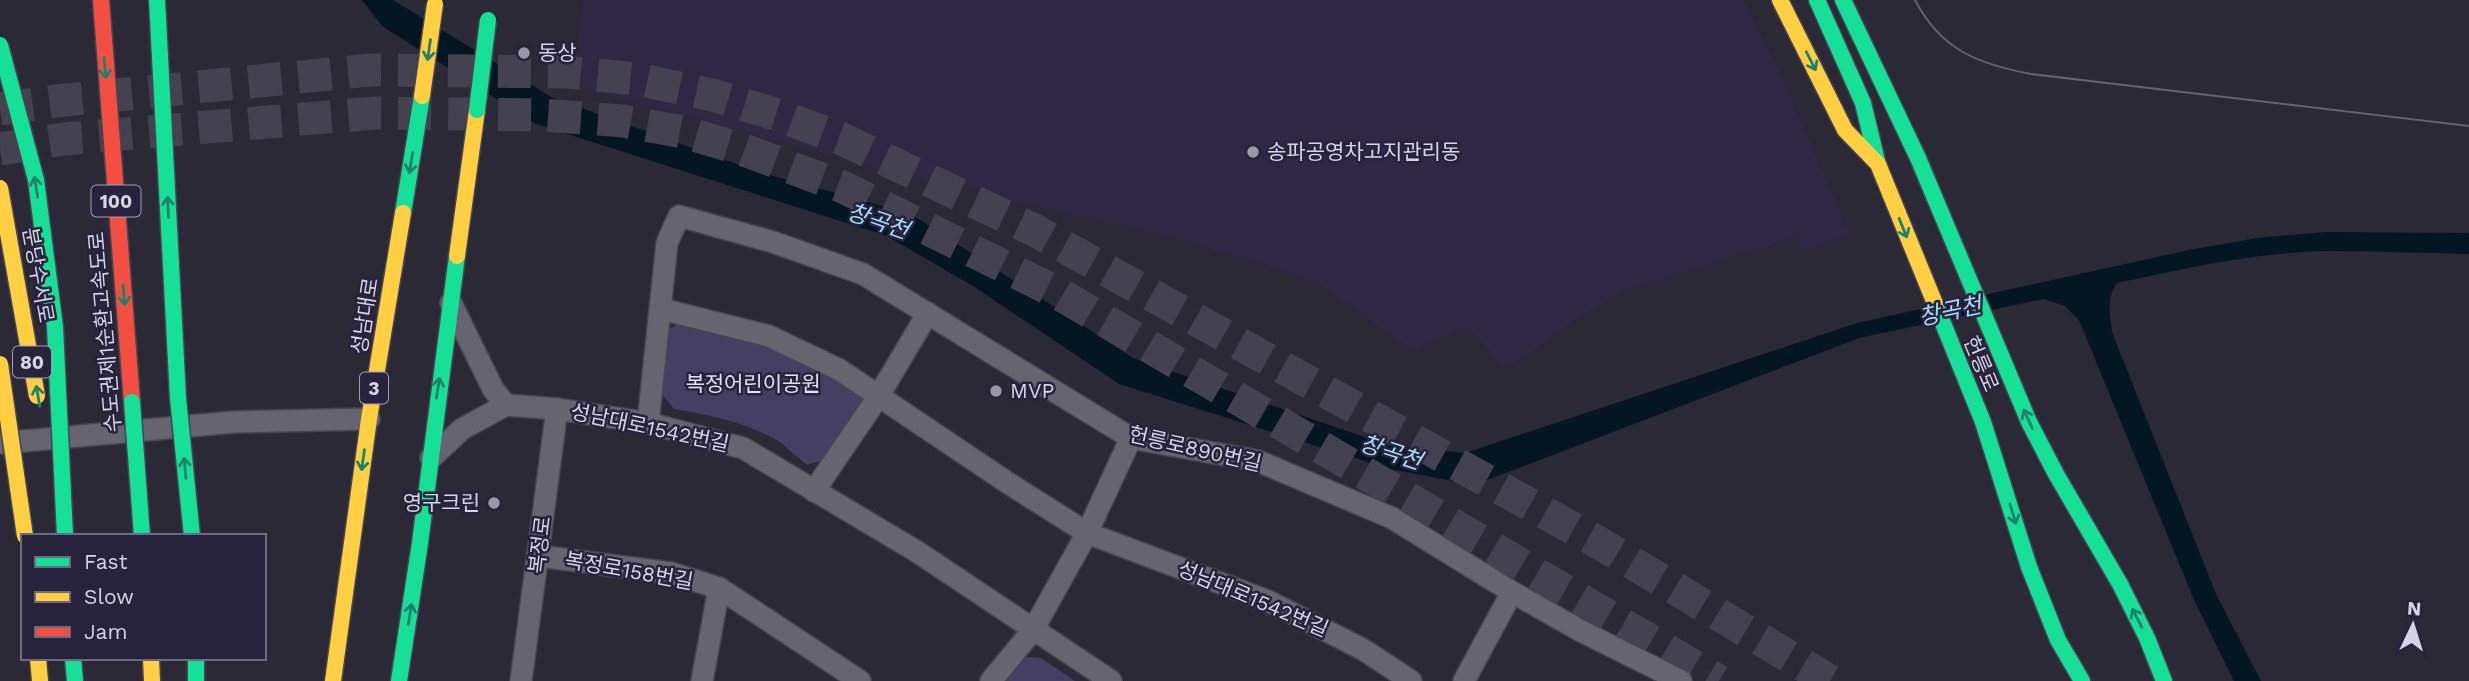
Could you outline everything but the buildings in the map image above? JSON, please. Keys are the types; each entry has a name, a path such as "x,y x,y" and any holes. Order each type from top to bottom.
{"main road":[{"name":"수도권제1순환고속도로","path":"101,0 142,534"},
{"name":"100","path":"157,0 178,398 192,534"},
{"path":"399,681 420,543 491,0"},
{"name":"헌릉로","path":"1780,0 1845,130 1878,164 1983,422 2029,567 2058,640 2082,681"},
{"path":"1817,0 1863,103 1878,164"},
{"path":"1843,0 1919,158"},
{"name":"성남대로","path":"333,681 369,419 435,2"},
{"path":"0,45 36,180 55,327 63,534"},
{"path":"1895,69 1919,158"},
{"name":"헌릉로","path":"1919,158 2004,367 2056,474 2091,531 2131,606 2164,681"},
{"name":"분당수서로","path":"0,188 63,534"},
{"name":"80","path":"0,364 24,534"},
{"path":"0,465 21,540"},
{"path":"38,660 40,681"},
{"path":"73,660 75,681"},
{"path":"151,660 152,681"},
{"path":"196,660 196,681"}],"street":[{"name":"헌릉로890번길","path":"648,424 667,243 679,216 773,242 863,274 1131,438 1258,461 1392,518 1581,632 1681,681"},
{"path":"430,458 462,429 506,405 493,389 451,303"},
{"path":"661,309 769,336 840,370 1087,533"},
{"path":"814,491 878,397 928,313"},
{"name":"성남대로1542번길","path":"506,405 557,409 648,424 743,448 916,551 1111,681"},
{"name":"복정로","path":"521,681 557,409"},
{"path":"0,443 234,422 369,419"},
{"path":"991,681 1033,630 1087,533 1131,438"},
{"name":"성남대로1542번길","path":"1087,533 1268,601 1364,650 1411,681"},
{"name":"복정로158번길","path":"538,556 671,573 719,588 859,681"},
{"name":"복정로158번길","path":"702,681 719,588"},
{"path":"1464,681 1512,592"}],"shaded area":[{"path":"583,0 1743,0 1778,68 1850,235 1802,250 1797,236 1620,293 1575,319 1516,363 1503,365 1468,327 1412,350 1320,284 1254,261 1167,237 885,169 571,85"}],"green space":[{"name":"복정어린이공원","path":"681,322 766,341 861,390 864,410 829,458 807,465 781,443 756,430 716,417 674,409 661,393 666,331"},
{"path":"1017,656 1041,658 1075,681 1002,681"}],"water":[{"name":"창곡천","path":"362,0 393,0 551,97 756,171 911,214 1133,358 1388,445 1465,453 1857,323 2189,250 2257,238 2325,232 2469,233 2469,254 2329,251 2276,254 2117,283 2111,294 2112,332 2216,594 2261,681 2234,681 2194,600 2079,320 2065,306 2044,299 1859,338 1474,485 1390,469 1119,384 976,288 887,236 536,124 382,26"}],"tunnel":[{"path":"0,109 370,70 568,72 637,79 712,95 778,115 842,139 1034,230 1594,540 1830,681"},
{"path":"0,149 64,139 375,113 542,115 623,121 684,132 744,150 843,187 1058,293 1719,681"}],"tram line":[{"path":"1915,0 1925,17 1949,43 1978,59 2012,70 2469,126"}],"traffic: fast":[{"path":"157,0 178,398"},
{"path":"1817,0 1863,103 1877,161"},
{"path":"1843,0 1918,158 2029,422 2120,584 2147,638 2164,681"},
{"path":"477,110 488,20"},
{"path":"0,45 36,180 55,327 65,534"},
{"path":"403,213 422,96"},
{"path":"399,681 420,543 457,256"},
{"path":"1936,306 1983,422 2029,567 2058,640 2082,681"},
{"path":"178,398 192,534"},
{"path":"132,402 142,534"},
{"path":"73,660 75,681"},
{"path":"196,660 196,681"}],"traffic: slow":[{"path":"1780,0 1845,130 1878,164 1936,306"},
{"path":"422,96 435,4"},
{"path":"457,256 477,110"},
{"path":"0,188 37,396"},
{"path":"333,681 369,419 403,213"},
{"path":"0,364 25,534"},
{"path":"38,660 40,681"},
{"path":"151,660 152,681"}],"traffic: jam":[{"path":"101,0 132,402"}],"place":[{"name":"동상","path":"524,53"},
{"name":"송파공영차고지관리동","path":"1253,152"},
{"name":"MVP","path":"996,391"},
{"name":"영구크린","path":"494,503"}]}
